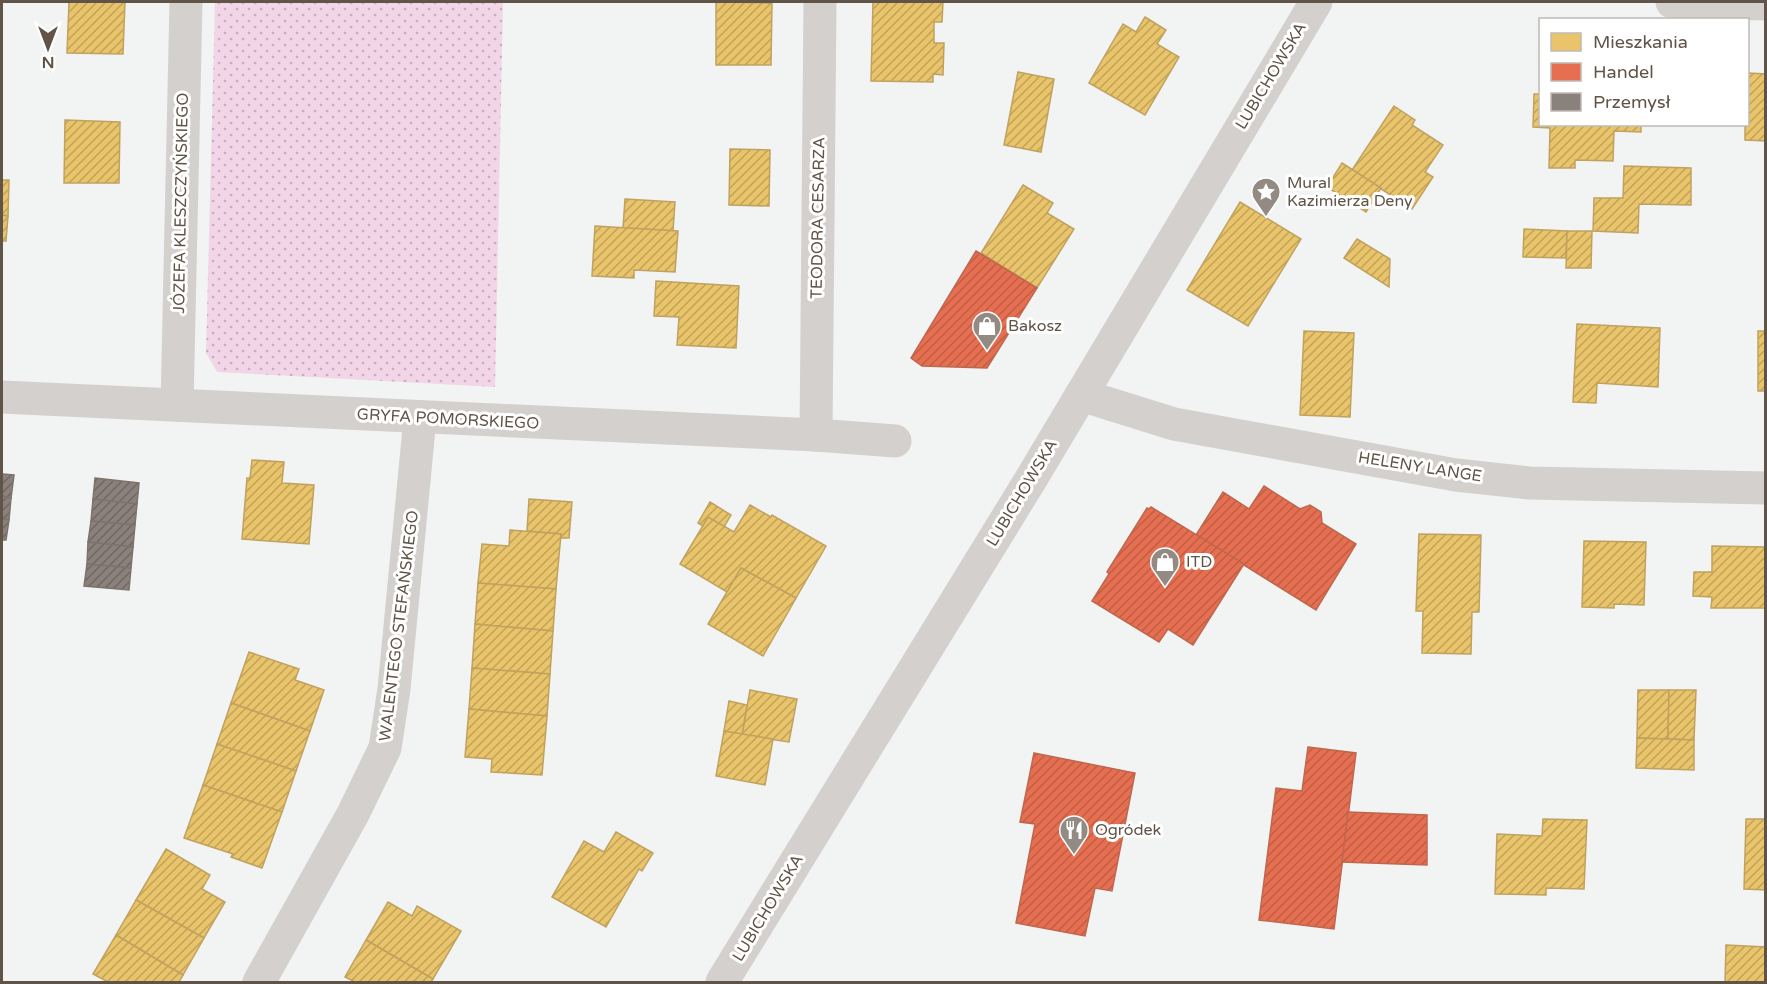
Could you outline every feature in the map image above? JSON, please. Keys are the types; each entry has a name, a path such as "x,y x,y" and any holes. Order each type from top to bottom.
{"street":[{"name":"JÓZEFA KLESZCZYŃSKIEGO","path":"177,405 186,2"},
{"name":"TEODORA CESARZA","path":"816,435 820,2"},
{"name":"LUBICHOWSKA","path":"722,982 1081,395 1316,2"},
{"path":"1672,2 1766,4"},
{"name":"HELENY LANGE","path":"1081,395 1174,424 1456,475 1529,483 1766,488"},
{"name":"GRYFA POMORSKIEGO","path":"2,397 816,435 895,441"},
{"name":"WALENTEGO STEFAŃSKIEGO","path":"259,982 353,814 385,748 394,689 420,418"}],"shaded area":[{"path":"215,2 503,2 495,387 217,372 206,353"}],"building: Mieszkania":[{"path":"69,2 125,2 123,54 67,53"},
{"path":"716,2 772,3 771,65 716,65"},
{"path":"873,2 943,2 942,22 934,22 934,43 944,43 943,75 933,74 933,82 871,81"},
{"path":"1145,17 1166,30 1157,44 1179,57 1145,115 1089,83 1123,24 1136,32"},
{"path":"1018,72 1054,79 1041,152 1004,145"},
{"path":"1749,73 1766,74 1766,141 1745,140 1745,126 1749,126"},
{"path":"1534,94 1539,94 1539,126 1641,126 1641,132 1614,131 1613,161 1575,160 1575,168 1549,168 1550,128 1533,127"},
{"path":"1394,106 1415,120 1412,125 1443,145 1425,172 1433,177 1412,209 1352,170"},
{"path":"65,120 120,122 119,183 64,183"},
{"path":"730,149 770,150 769,206 729,205"},
{"path":"1342,163 1381,188 1366,212 1327,187"},
{"path":"1624,166 1691,168 1691,205 1639,204 1638,233 1593,231 1594,198 1623,198"},
{"path":"2,180 9,180 8,216 2,215"},
{"path":"1023,185 1053,203 1047,213 1074,229 1037,288 981,253"},
{"path":"625,199 675,202 673,231 623,228"},
{"path":"1240,202 1301,239 1248,326 1187,290"},
{"path":"2,215 8,216 6,241 2,241"},
{"path":"595,226 678,231 675,272 634,270 634,278 592,276"},
{"path":"1524,229 1567,231 1566,258 1523,257"},
{"path":"1567,231 1592,231 1591,268 1566,268"},
{"path":"1357,239 1390,259 1389,287 1344,258"},
{"path":"656,281 739,286 736,348 677,345 679,317 654,316"},
{"path":"1577,324 1660,328 1658,387 1597,383 1596,403 1573,402"},
{"path":"1304,331 1354,333 1350,417 1300,415"},
{"path":"1758,331 1766,331 1766,391 1758,391"},
{"path":"252,460 284,462 282,483 314,485 309,544 242,539 247,478 250,478"},
{"path":"529,499 572,502 569,538 560,538 561,534 527,531"},
{"path":"710,502 731,515 724,527 708,517 703,526 698,523"},
{"path":"750,505 826,546 796,598 741,568 727,592 680,564 708,517 734,532"},
{"path":"510,530 561,534 556,589 478,583 482,544 509,546"},
{"path":"1419,534 1481,535 1479,612 1472,612 1471,654 1422,653 1423,611 1416,611"},
{"path":"1584,541 1646,542 1644,605 1614,604 1614,608 1582,607"},
{"path":"1712,546 1766,547 1766,608 1711,608 1712,597 1693,596 1694,572 1712,572"},
{"path":"741,568 796,598 763,656 708,624"},
{"path":"478,583 556,589 553,631 475,624"},
{"path":"475,624 553,631 550,674 472,668"},
{"path":"249,652 299,669 295,680 324,690 310,731 231,703"},
{"path":"472,668 550,674 547,716 469,709"},
{"path":"750,690 797,699 789,742 742,735"},
{"path":"1638,690 1669,690 1668,739 1637,738"},
{"path":"1669,690 1696,690 1694,740 1668,739"},
{"path":"729,701 747,705 742,735 724,731"},
{"path":"231,703 310,731 296,771 217,744"},
{"path":"469,709 547,716 542,775 491,772 492,759 465,757"},
{"path":"724,731 773,739 765,785 716,776"},
{"path":"1637,738 1694,740 1694,770 1636,768"},
{"path":"217,744 296,771 282,812 203,785"},
{"path":"203,785 282,812 262,868 231,857 233,854 184,838"},
{"path":"1543,819 1587,820 1584,889 1546,888 1546,895 1495,894 1497,834 1542,836"},
{"path":"1746,819 1766,819 1766,890 1744,889"},
{"path":"616,832 653,853 642,871 639,869 606,927 552,897 584,841 604,852"},
{"path":"166,849 210,875 202,889 225,902 204,938 136,900"},
{"path":"136,900 204,938 183,975 116,935"},
{"path":"388,902 412,916 417,906 461,931 433,979 366,940"},
{"path":"116,935 183,975 179,982 108,982 93,974"},
{"path":"366,940 433,979 431,982 355,982 345,977"},
{"path":"1726,945 1766,947 1766,982 1725,982"}],"building: Handel":[{"path":"976,251 1037,288 987,368 922,366 911,358"},
{"path":"1264,486 1300,509 1310,505 1321,512 1322,523 1356,544 1316,610 1196,535 1223,492 1249,509"},
{"name":"ITD","path":"1151,507 1244,564 1193,645 1168,629 1159,642 1092,601 1109,574 1107,572 1147,508"},
{"path":"1308,747 1356,753 1334,929 1259,920 1276,788 1302,791"},
{"name":"Ogródek","path":"1034,753 1135,773 1112,891 1095,888 1085,936 1016,923 1035,824 1020,822"},
{"path":"1348,812 1427,815 1427,865 1342,862"}],"building: Przemysł":[{"path":"2,474 14,475 11,498 2,496"},
{"path":"95,478 139,483 137,504 93,499"},
{"path":"2,496 11,498 9,520 2,519"},
{"path":"93,499 137,504 135,525 91,521"},
{"path":"2,519 9,520 6,540 2,540"},
{"path":"91,521 135,525 133,547 88,542"},
{"path":"88,542 133,547 131,568 87,564"},
{"path":"87,564 131,568 129,590 84,586"}],"place":[{"name":"Mural Kazimierza Deny","path":"1266,218"},
{"name":"Bakosz","path":"987,352"},
{"name":"ITD","path":"1165,588"},
{"name":"Ogródek","path":"1074,856"}]}
